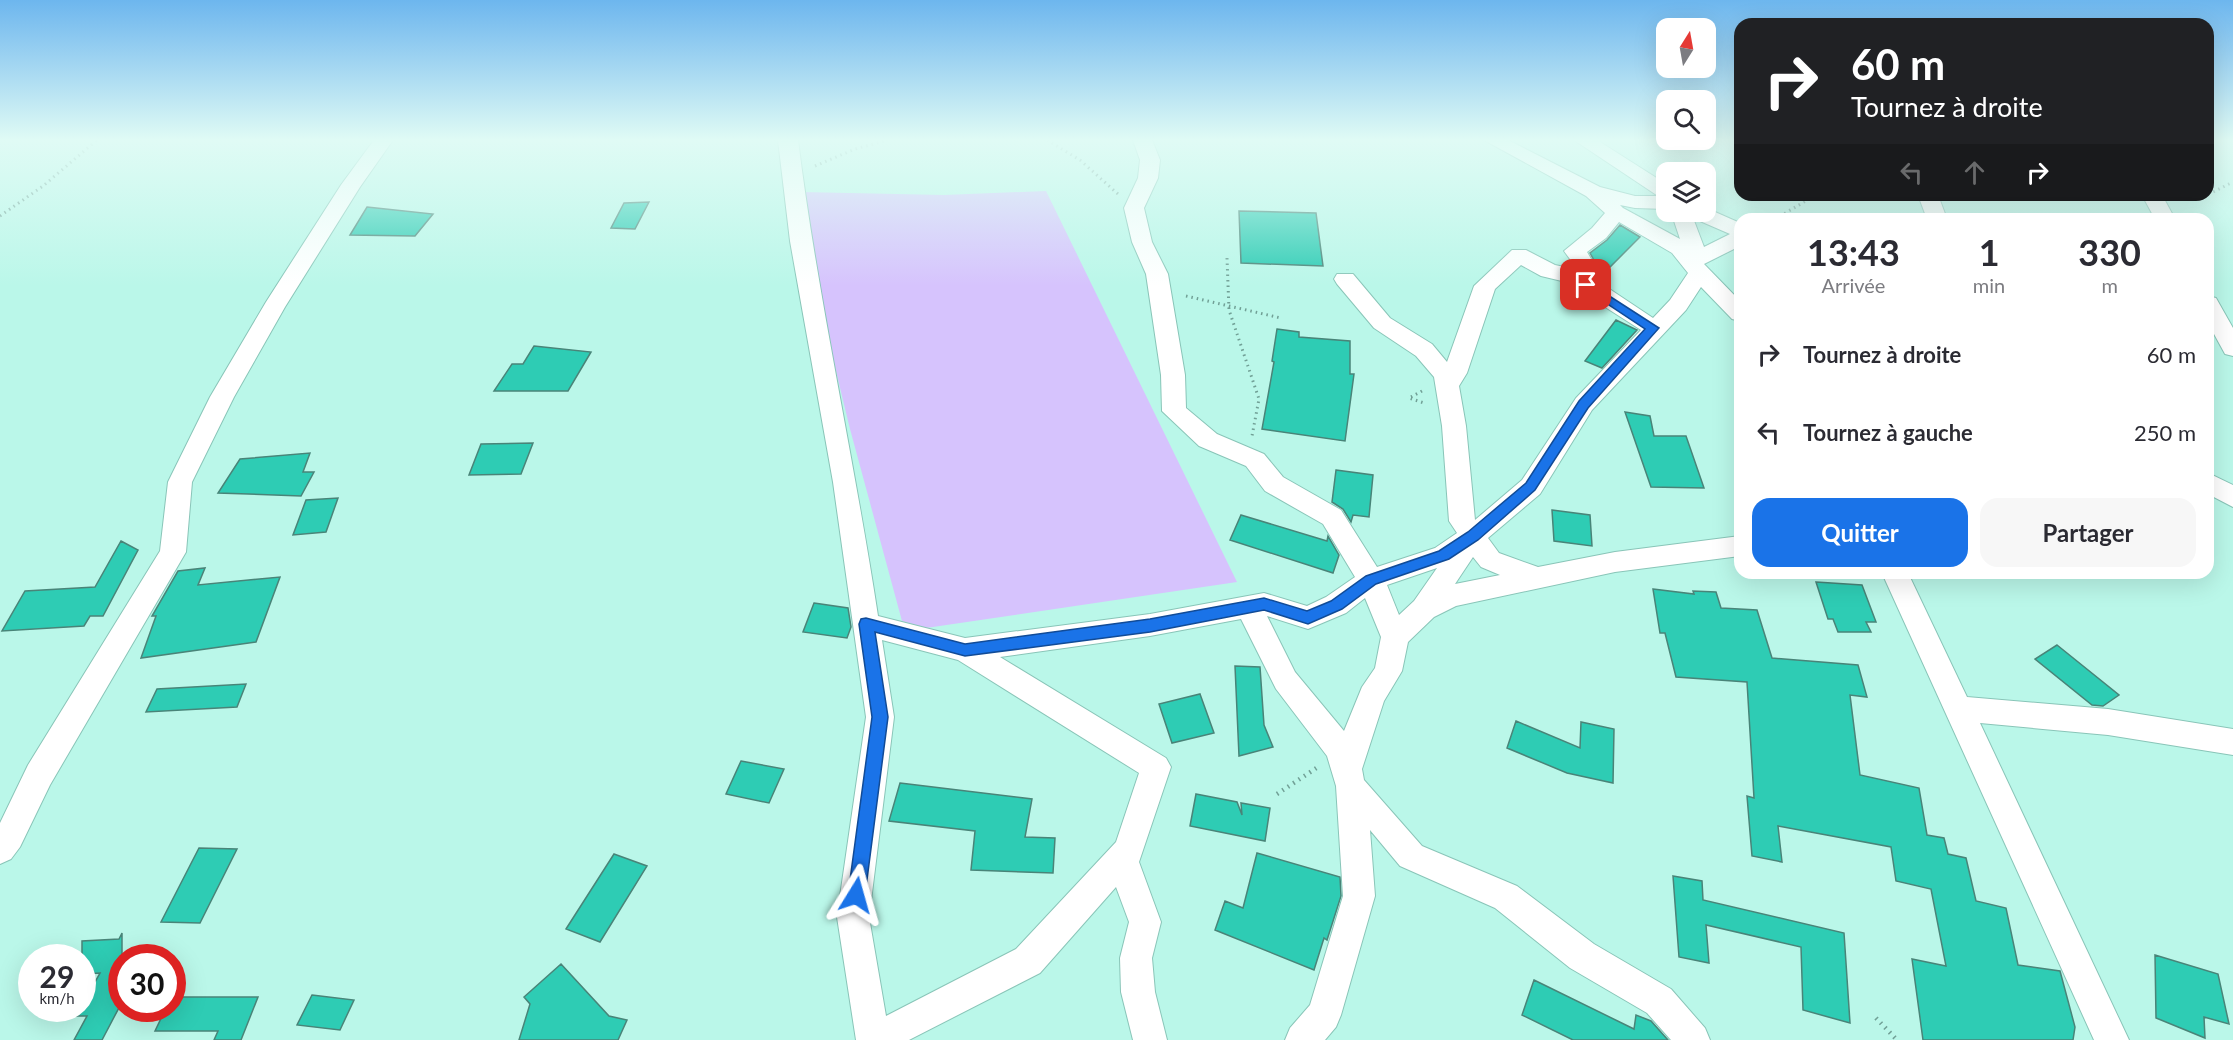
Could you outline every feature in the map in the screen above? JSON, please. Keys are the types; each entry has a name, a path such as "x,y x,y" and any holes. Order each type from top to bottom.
{"street":[{"path":"0,849 9,837 51,754 173,552 180,482 222,397 274,307 349,189"},
{"path":"794,189 800,241 845,482 866,624 880,717 853,917 874,1040 1028,961 1129,850 1156,767 965,650 866,624"},
{"path":"1143,189 1134,208 1142,242 1157,274 1173,375 1174,411 1208,440 1255,460 1274,484 1308,506 1332,517 1371,580 1395,637"},
{"path":"1586,189 1617,212 1650,229 1679,248 1734,308"},
{"path":"1593,192 1635,202 1656,203"},
{"path":"1599,294 1586,265 1575,251 1599,233 1617,212"},
{"path":"1716,221 1734,231"},
{"path":"1650,229 1680,222"},
{"path":"965,650 1150,626 1264,604 1308,618 1336,605 1371,580 1444,555 1473,536 1531,487 1584,404 1653,328 1678,305 1695,268 1694,249 1684,222"},
{"path":"1688,222 1734,233"},
{"path":"1695,268 1734,239"},
{"path":"1446,387 1459,364 1485,286 1520,255 1549,271 1573,276 1653,328"},
{"path":"1345,279 1382,323 1424,350 1445,375 1454,426 1462,521 1490,560 1535,579"},
{"path":"2214,314 2233,348"},
{"path":"2214,486 2233,497"},
{"path":"1302,1040 1324,1015 1359,896 1347,769 1355,740 1372,696 1388,671 1395,637 1424,609 1473,536"},
{"path":"1424,609 1451,596 1615,562 1734,547"},
{"path":"1411,567 1451,568 1535,579"},
{"path":"1898,579 2112,1040"},
{"path":"1250,607 1278,668 1347,769 1411,856 1506,897 1582,956 1659,1001 1693,1040"},
{"path":"1958,709 2108,722 2233,742"},
{"path":"1122,858 1145,922 1136,958 1138,992 1150,1040"}],"path":[{"path":"0,216 39,189"},
{"path":"1112,189 1134,208"},
{"path":"1784,213 1806,201"},
{"path":"1227,258 1229,305 1259,399 1253,419 1252,441 1255,460"},
{"path":"1157,274 1178,294 1281,318"},
{"path":"1277,794 1300,781 1347,769"},
{"path":"1875,1018 1897,1040"}],"shaded area":[{"path":"1046,191 1237,582 926,628 902,621 850,429 816,289 801,192 944,195"}],"building":[{"path":"649,202 635,229 611,228 624,203"},
{"path":"367,207 433,214 415,236 350,235"},
{"path":"1239,211 1316,213 1323,266 1241,263"},
{"path":"1620,225 1640,237 1609,268 1595,262 1590,253 1607,240"},
{"path":"1616,320 1637,330 1602,368 1585,361"},
{"path":"1277,329 1299,332 1299,337 1350,341 1350,374 1354,374 1345,441 1262,429 1274,362 1272,361"},
{"path":"534,346 591,352 568,391 494,391 512,364 523,364"},
{"path":"1625,412 1650,416 1654,436 1686,436 1704,488 1651,487"},
{"path":"533,443 521,474 469,475 481,444"},
{"path":"310,453 303,472 314,472 301,496 218,493 240,459"},
{"path":"1336,470 1373,475 1369,517 1353,515 1351,522 1343,509 1332,502"},
{"path":"338,498 326,532 293,535 306,500"},
{"path":"1552,510 1590,515 1592,546 1554,541"},
{"path":"1241,515 1327,541 1328,536 1339,555 1333,573 1230,540"},
{"path":"121,541 138,550 103,616 90,616 84,626 2,631 25,591 95,587"},
{"path":"205,568 198,585 280,577 256,642 141,658 156,616 152,616 178,571"},
{"path":"1816,582 1862,585 1876,622 1866,622 1871,632 1838,632 1833,619 1828,619"},
{"path":"1653,589 1694,594 1693,591 1716,592 1721,608 1757,610 1772,658 1858,665 1867,697 1850,695 1860,775 1919,788 1927,835 1944,838 1948,854 1966,858 1976,901 2006,908 2018,965 2060,971 2075,1027 2073,1040 1923,1040 1912,959 1946,966 1931,889 1896,881 1891,847 1778,826 1782,862 1752,856 1747,796 1754,798 1747,682 1676,677 1665,633 1660,633"},
{"path":"814,603 848,608 851,627 847,638 803,632"},
{"path":"2057,645 2119,695 2103,706 2092,705 2035,659"},
{"path":"1235,666 1260,667 1264,725 1273,747 1239,756"},
{"path":"246,684 237,707 146,712 157,689"},
{"path":"1200,694 1214,733 1172,743 1159,704"},
{"path":"1516,721 1580,748 1581,722 1614,729 1613,783 1567,773 1507,748"},
{"path":"741,761 784,769 769,803 726,794"},
{"path":"900,783 1032,799 1025,837 1055,838 1053,873 971,870 975,831 889,821"},
{"path":"1196,794 1237,802 1242,815 1241,803 1270,808 1265,841 1190,826"},
{"path":"199,848 237,849 200,923 161,922"},
{"path":"1257,853 1340,877 1341,896 1327,940 1324,938 1314,970 1215,930 1225,901 1243,908"},
{"path":"614,854 647,866 600,942 566,929"},
{"path":"1673,876 1702,881 1703,900 1844,933 1850,1023 1803,1010 1801,947 1706,925 1709,963 1679,957"},
{"path":"122,933 122,944 108,944 108,1022 111,1022 102,1040 74,1040 84,1022 96,1022 96,980 100,973 96,973 96,944 82,944 82,941 119,939"},
{"path":"2155,955 2218,974 2229,1024 2204,1017 2205,1038 2156,1018"},
{"path":"561,964 609,1016 627,1020 618,1040 519,1040 530,1004 524,997"},
{"path":"1534,980 1634,1029 1636,1015 1651,1021 1668,1040 1573,1040 1522,1015"},
{"path":"312,995 354,1000 340,1030 297,1025"},
{"path":"186,997 258,997 241,1040 214,1040 218,1031 155,1031 159,1022 186,1022"}],"route":[{"path":"856,895 880,717 866,624 965,650 995,648 1150,626 1264,604 1308,618 1336,605 1371,580 1444,555 1473,536 1531,487 1584,404 1653,328 1586,285"}]}
